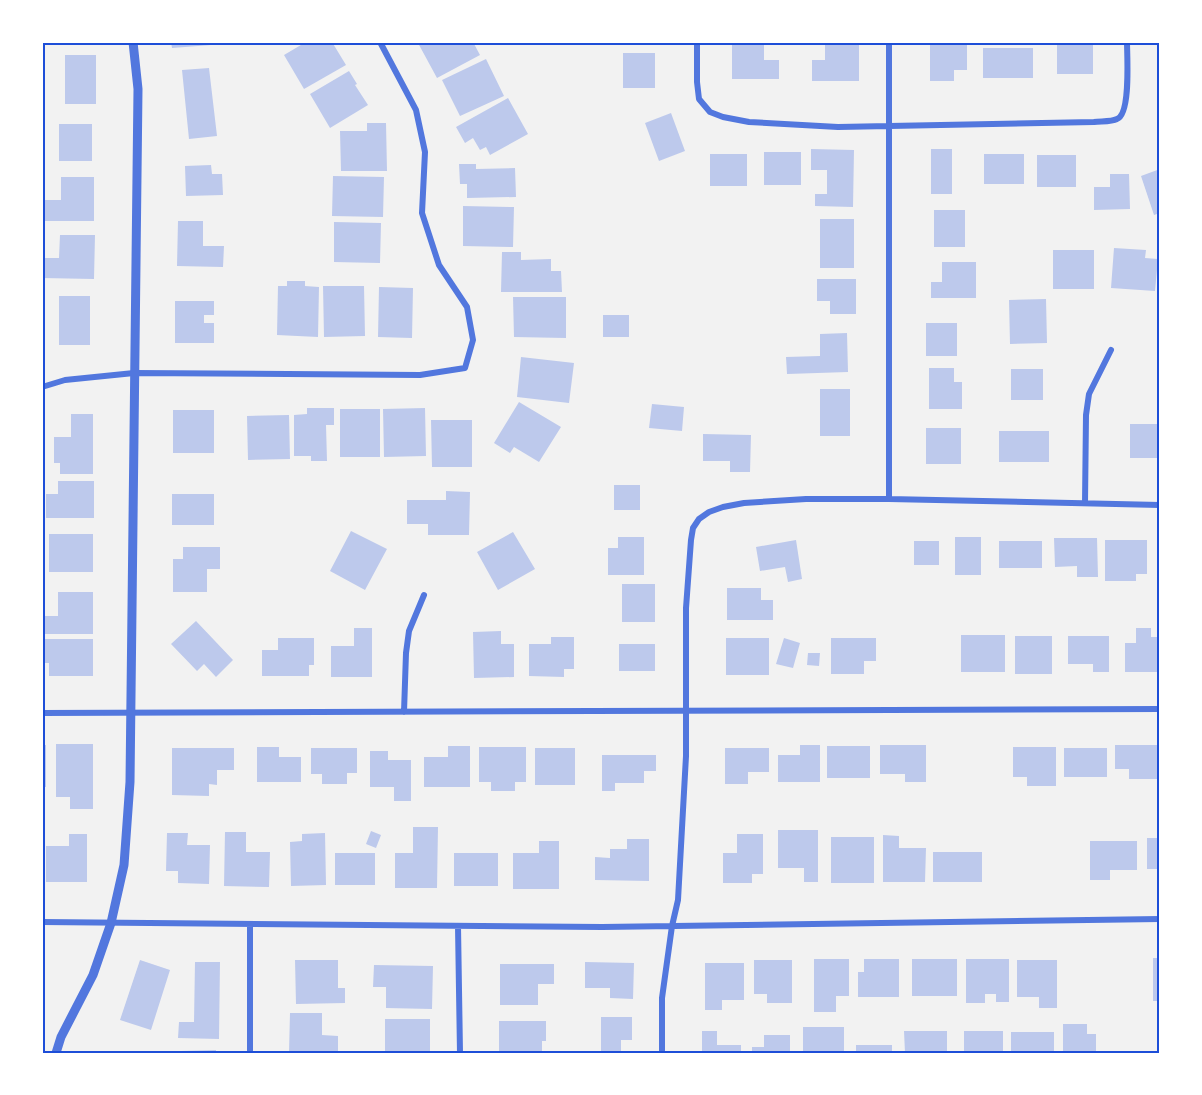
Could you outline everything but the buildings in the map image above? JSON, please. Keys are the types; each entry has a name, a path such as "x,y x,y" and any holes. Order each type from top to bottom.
{"street":[{"path":"56,1053 61,1036 93,975 111,923 124,865 130,782 138,88 134,42"},
{"path":"42,387 65,380 134,373 420,375 465,368 473,340 467,307 439,265 422,213 425,152 416,110 380,42"},
{"path":"698,42 697,82 702,104 710,112 749,122 838,127 1094,122 1118,119 1123,115 1126,104 1127,42"},
{"path":"889,42 889,499"},
{"path":"1085,503 1086,415 1089,394 1111,350"},
{"path":"662,1053 662,998 678,900 687,756 687,609 691,540 693,528 699,519 723,507 744,503 806,499 1160,505"},
{"path":"404,712 409,631 424,595"},
{"path":"42,713 1160,709"},
{"path":"42,922 672,926 1160,920"},
{"path":"250,924 250,1053"},
{"path":"458,926 460,1053"}]}
